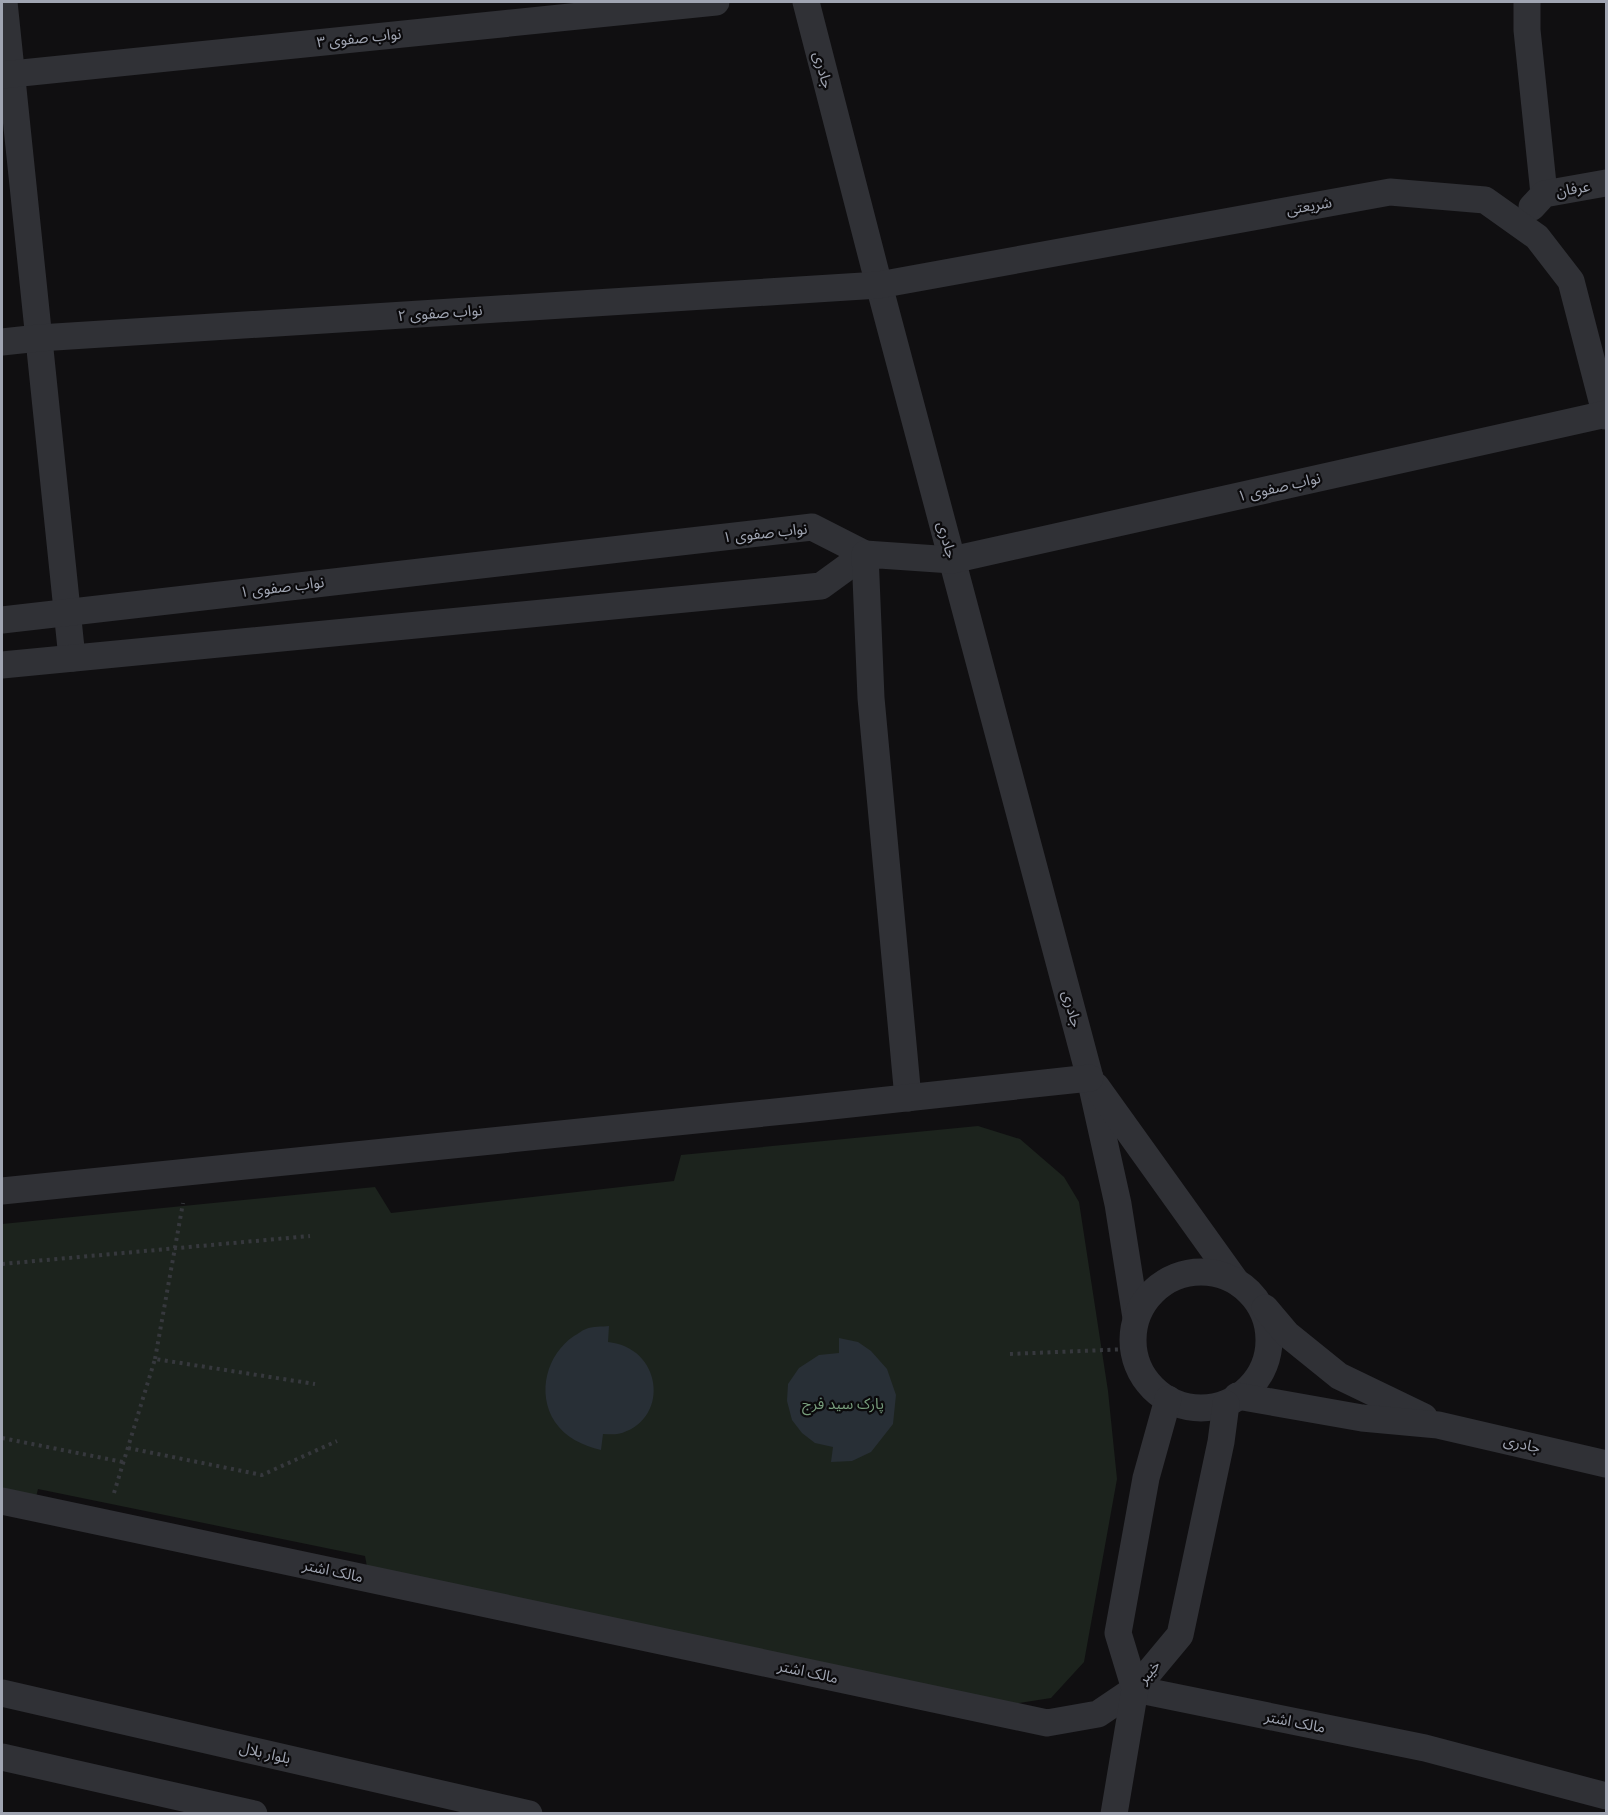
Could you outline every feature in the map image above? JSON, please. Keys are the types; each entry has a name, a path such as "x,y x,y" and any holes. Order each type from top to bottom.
{"street":[{"path":"4,2 6,74 39,338 72,658"},
{"name":"نواب صفوی ۳","path":"6,74 716,2"},
{"name":"جادری","path":"806,2 1090,1078 1118,1204 1136,1318"},
{"path":"1527,2 1527,30 1544,194"},
{"name":"عرفان","path":"1516,222 1544,194 1606,183"},
{"name":"شریعتی","path":"879,285 1390,192 1485,200 1538,237 1571,282 1606,415"},
{"name":"نواب صفوی ۲","path":"2,342 879,285"},
{"name":"نواب صفوی ۱","path":"2,620 812,527 865,554 952,560 1606,415"},
{"path":"2,665 821,586 865,554"},
{"path":"865,554 871,698 908,1098"},
{"path":"2,1191 1090,1078 1235,1280 1259,1300 1287,1334 1339,1376 1438,1425"},
{"path":"1235,1280 1208,1271 1177,1276 1150,1293 1136,1318 1132,1349 1143,1379 1167,1399 1195,1408 1232,1400 1362,1418 1438,1425"},
{"path":"1232,1400 1252,1386 1266,1361 1270,1330 1259,1300"},
{"name":"خیبر","path":"1135,1689 1118,1633 1146,1478 1167,1399"},
{"name":"خیبر","path":"1135,1689 1180,1635 1232,1400"},
{"name":"جادری","path":"1438,1425 1606,1464"},
{"name":"مالک اشتر","path":"2,1501 1047,1723 1098,1714 1135,1689 1425,1748 1606,1796"},
{"path":"1114,1814 1135,1689"},
{"name":"بلوار بلال","path":"2,1693 529,1814"},
{"path":"2,1757 254,1814"}],"path":[{"path":"105,1523 155,1359 188,1172"},
{"path":"2,1264 310,1236"},
{"path":"1010,1354 1132,1349"},
{"path":"155,1359 315,1384"},
{"path":"2,1438 123,1462"},
{"path":"128,1448 262,1475 337,1441"}],"green space":[{"name":"پارک سید فرج","path":"978,1126 1020,1139 1064,1177 1079,1202 1108,1391 1117,1479 1084,1662 1051,1698 1007,1705 368,1572 365,1556 38,1489 35,1501 2,1494 2,1224 375,1187 391,1213 674,1181 681,1155"}],"shaded area":[{"path":"609,1326 608,1342 626,1347 639,1356 649,1369 653,1383 653,1398 648,1413 638,1425 620,1434 603,1434 601,1450 575,1440 559,1427 549,1411 546,1387 551,1363 565,1344 591,1327"},
{"path":"839,1338 858,1342 871,1351 887,1369 896,1395 893,1424 871,1452 852,1461 831,1462 833,1447 815,1443 802,1433 792,1420 787,1401 788,1384 799,1368 819,1355 839,1353"}]}
